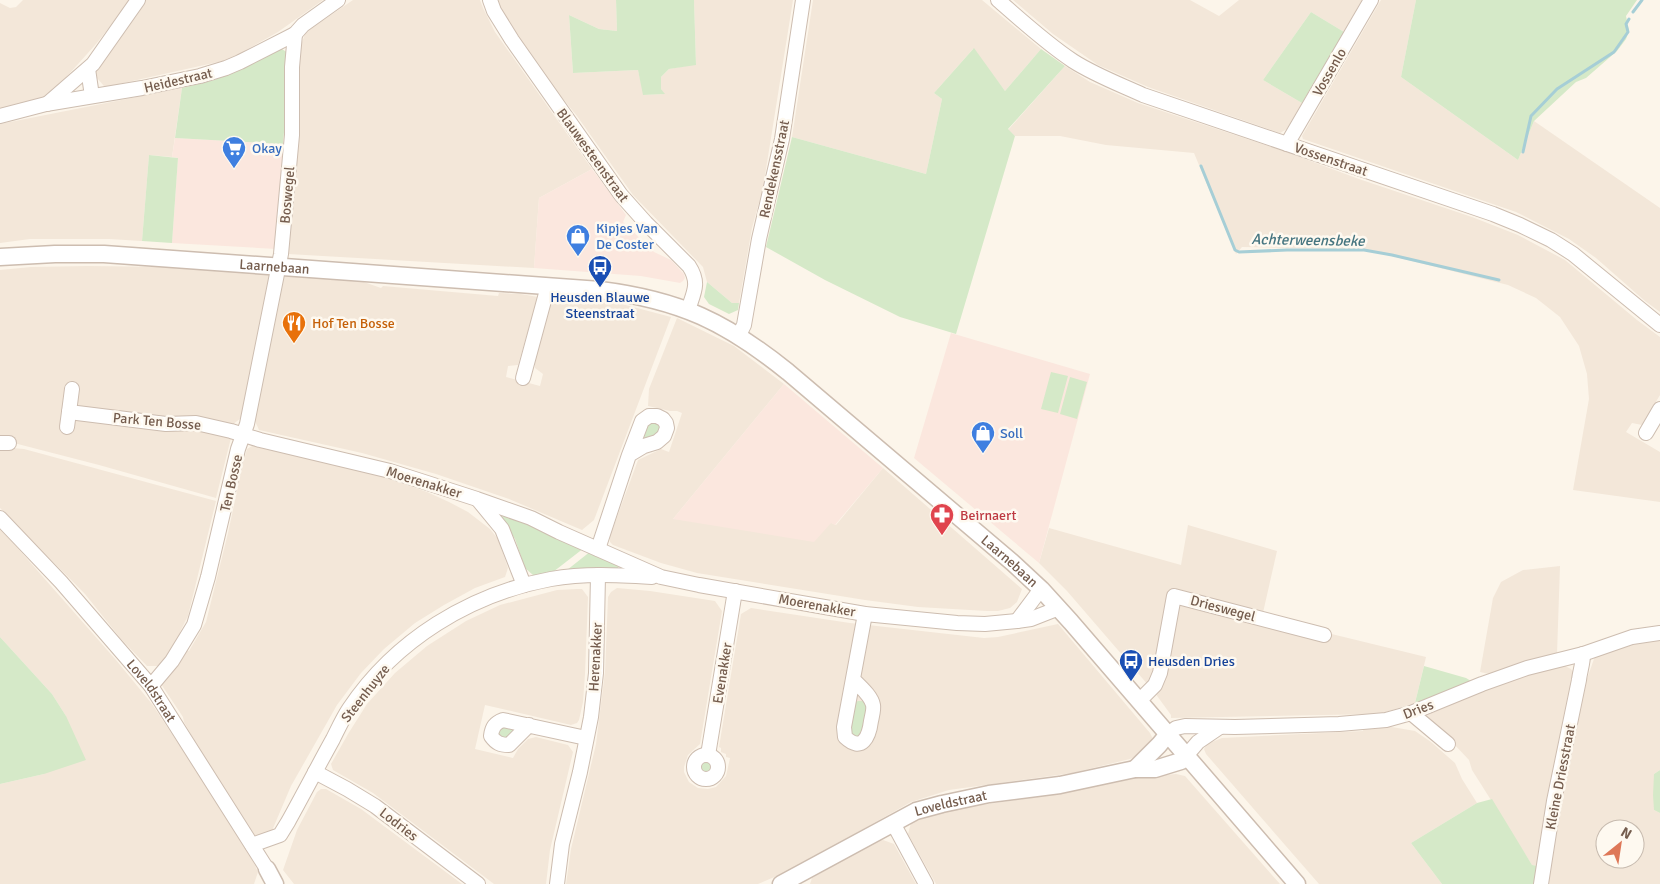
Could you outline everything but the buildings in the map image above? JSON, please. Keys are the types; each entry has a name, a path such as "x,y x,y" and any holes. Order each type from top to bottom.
{"street":[{"path":"46,104 88,69 138,0"},
{"name":"Heidestraat","path":"0,116 46,104 200,76 226,68 295,34 303,25 338,0"},
{"name":"Blauwesteenstraat","path":"490,0 494,11 512,40 621,195 694,273 696,282 689,306"},
{"name":"Rendekensstraat","path":"739,335 744,325 759,239 782,139 803,0"},
{"name":"Vossenstraat","path":"998,0 1051,46 1101,77 1142,95 1493,214 1551,240 1573,254 1660,324"},
{"name":"Vossenlo","path":"1287,144 1371,0"},
{"name":"Boswegel","path":"279,267 292,135 292,67 295,34"},
{"path":"88,69 92,96"},
{"name":"Laarnebaan","path":"0,257 104,254 548,286 632,294 689,306 739,335 762,351 1013,562 1059,608 1297,884"},
{"name":"Ten Bosse","path":"151,686 172,661 194,625 208,577 238,449 244,435 279,267"},
{"path":"523,378 548,286"},
{"path":"67,427 72,389"},
{"path":"1646,433 1660,409"},
{"name":"Park Ten Bosse","path":"69,412 166,424 196,423 244,435"},
{"name":"Moerenakker","path":"244,435 390,471 477,499 531,518 661,577 865,614 957,623 1017,622 1031,619 1059,608"},
{"path":"598,549 629,455"},
{"path":"477,499 502,529 524,585"},
{"name":"Loveldstraat","path":"0,518 61,582 151,686 267,869 274,884"},
{"name":"Steenhuyze","path":"252,846 280,835 349,709 372,680 398,653 446,617 480,600 524,585 552,579 598,574 661,577"},
{"name":"Herenakker","path":"557,884 562,844 580,772 591,717 596,673 598,574"},
{"path":"1017,622 1041,589"},
{"name":"Evenakker","path":"708,755 735,591"},
{"name":"Drieswegel","path":"1139,701 1155,685 1160,673 1174,596 1324,635"},
{"name":"Moerenakker","path":"853,679 865,614"},
{"name":"Dries","path":"1168,734 1176,728 1186,726 1220,727 1386,720 1411,713 1527,668 1583,654 1632,637 1660,633"},
{"name":"Kleine Driesstraat","path":"1541,884 1567,733 1580,680 1580,671 1584,664 1583,654"},
{"path":"1568,658 1580,671"},
{"path":"1411,713 1448,744"},
{"path":"529,726 556,730 586,738"},
{"path":"1186,756 1198,742 1220,727"},
{"path":"1135,769 1168,734"},
{"name":"Loveldstraat","path":"789,882 916,811 989,794 1060,785 1135,769 1155,769 1181,761 1186,756"},
{"name":"Lodries","path":"315,772 375,806 478,884"},
{"path":"893,823 926,884"}],"shaded area":[{"path":"23,0 131,0 96,44 60,84 39,101 0,111 0,3 10,8 16,7"},
{"path":"145,0 323,0 278,32 246,50 236,58 104,86 97,78 95,72 97,66"},
{"path":"353,0 480,0 495,32 592,169 539,198 534,268 288,254 297,64 300,48 305,34"},
{"path":"495,0 616,0 617,31 599,29 569,15 573,73 638,70 644,95 664,94 661,89 661,77 669,69 696,64 694,0 793,0 763,188 752,228 739,303 732,303 707,282 703,267 633,195 577,116 522,49"},
{"path":"813,0 982,0 1041,49 1005,91 973,49 934,93 942,99 926,174 792,137"},
{"path":"1013,0 1190,0 1219,16 1239,0 1362,0 1344,32 1311,12 1263,80 1302,103 1287,129 1280,133 1148,87 1098,65 1053,34"},
{"path":"1381,0 1416,0 1401,77 1518,160 1534,121 1660,208 1660,312 1596,258 1569,239 1516,212 1303,139 1302,136"},
{"path":"1065,66 1090,82 1138,103 1472,217 1518,235 1565,260 1660,337 1660,395 1642,425 1632,423 1626,432 1660,452 1660,502 1573,490 1589,399 1587,374 1579,346 1560,317 1536,298 1508,285 1364,249 1242,247 1236,254 1194,153 1106,145 1060,136 1015,136 1008,130"},
{"path":"182,88 172,157 149,155 142,241 30,239 0,243 0,124"},
{"path":"175,138 283,144 276,249 172,243 178,158 172,157"},
{"path":"592,169 626,215 623,222 654,252 671,260 684,274 685,278 683,281 680,283 641,276 534,268 539,198"},
{"path":"31,267 177,267 272,274 241,418 232,425 79,406 76,403 78,385 67,383 60,432 72,433 75,418 196,428 231,438 216,498 10,442 0,436 0,270"},
{"path":"282,274 358,280 381,288 383,286 498,296 499,293 538,297 518,365 508,366 506,377 540,386 543,374 535,368 535,358 552,297 585,301 603,299 671,317 594,520 582,530 509,499 436,474 362,453 259,430 255,421"},
{"path":"677,318 734,346 784,384 673,519 832,523 836,525 883,468 1022,589 1017,602 1010,608 987,611 918,607 865,600 697,573 661,563 613,545 610,542 610,536 638,460 661,449 669,452 682,413 648,406 649,389"},
{"path":"951,333 1090,374 1039,563 914,458"},
{"path":"784,384 883,468 835,525 831,523 814,542 673,519"},
{"path":"252,446 376,474 449,502 468,512 490,529 498,539 508,568 505,577 475,588 415,623 384,649 361,673 337,705 291,786 271,833 260,836 250,834 221,788 183,717 161,684 183,648 189,651 206,622 243,463 247,449"},
{"path":"0,447 24,449 216,501 188,616 180,632 182,635 162,666 147,666 121,639 85,594 0,508"},
{"path":"1188,525 1277,551 1262,617 1426,657 1415,703 1379,714 1171,718 1171,715 1155,693 1067,591 1039,563 1049,528 1181,565"},
{"path":"0,528 116,660 152,704 236,831 253,861 258,872 254,884 0,884 0,784 44,774 66,716 52,694 0,637"},
{"path":"1560,566 1557,654 1494,675 1480,672 1493,598 1501,582 1523,570"},
{"path":"617,588 715,601 722,611 700,744 688,755 684,767 684,772 689,782 698,788 708,789 716,787 726,776 730,758 721,752 719,747 741,614 751,608 850,623 984,638 998,637 1058,624 1150,733 1154,741 1145,752 1130,759 1072,773 949,790 911,802 791,870 758,884 566,884 571,849 596,744 605,672 608,597"},
{"path":"582,589 588,597 583,702 577,723 571,725 485,705 475,749 513,758 518,749 528,739 536,737 568,745 573,752 550,850 546,884 494,884 373,793 333,770 331,764 367,704 395,673 427,646 466,621 500,605 557,590"},
{"path":"1660,639 1660,770 1654,774 1654,810 1660,813 1660,884 1545,884 1580,699 1595,656"},
{"path":"1563,665 1574,673 1569,703 1559,739 1538,866 1532,865 1472,770 1469,760 1453,743 1425,720 1424,713 1499,681"},
{"path":"1364,727 1392,727 1415,731 1455,763 1462,779 1477,803 1411,843 1442,884 1319,884 1206,754 1204,749 1207,744 1222,738 1363,731"},
{"path":"1176,774 1185,776 1280,884 936,884 908,834 911,823 947,810 1058,794 1142,777"},
{"path":"321,789 326,789 361,809 462,884 294,884 283,870 297,830 317,792"},
{"path":"883,840 894,844 916,884 810,884 812,878 877,841"}],"green space":[{"path":"616,0 694,0 696,65 669,69 661,77 661,89 665,94 643,95 638,70 573,73 569,15 599,29 617,31"},
{"path":"1416,0 1637,0 1626,16 1629,31 1626,39 1617,51 1586,78 1576,82 1534,121 1518,160 1401,77"},
{"path":"1311,12 1344,32 1302,103 1263,80"},
{"path":"974,48 1005,91 1041,49 1065,66 1008,129 1015,136 956,334 900,317 825,280 766,247 792,137 926,174 942,99 934,93"},
{"path":"278,49 288,53 288,85 283,144 175,138 182,88 214,80 249,65"},
{"path":"149,155 178,158 172,243 142,241"},
{"path":"707,282 732,303 739,303 738,310 729,314 709,304 704,297"},
{"path":"1051,372 1068,376 1058,413 1041,409"},
{"path":"1070,377 1087,382 1077,419 1060,414"},
{"path":"652,422 660,426 658,434 641,441 646,426"},
{"path":"503,514 584,548 553,572 533,575 525,568 515,539 501,517"},
{"path":"591,551 618,565 618,568 567,570"},
{"path":"0,637 52,694 66,716 86,760 44,774 0,784"},
{"path":"1424,666 1466,678 1471,683 1415,703"},
{"path":"862,701 867,705 863,734 858,739 849,732 856,702"},
{"path":"501,725 518,728 510,738 501,740 495,732"},
{"path":"708,762 711,763 711,773 704,774 701,773 700,766 701,763"},
{"path":"1660,770 1660,813 1654,810 1653,795 1654,774"},
{"path":"1492,799 1532,865 1538,866 1534,884 1442,884 1411,843 1477,803"}],"waterway":[{"name":"Achterweensbeke","path":"1633,12 1642,0"},
{"name":"Achterweensbeke","path":"1523,152 1531,116 1557,89 1614,52 1628,32 1626,24 1629,19"},
{"name":"Achterweensbeke","path":"1201,166 1235,250 1239,252 1364,250 1499,280"}],"place":[{"name":"Okay","path":"234,169"},
{"name":"Kipjes Van De Coster","path":"578,257"},
{"name":"Heusden Blauwe Steenstraat","path":"600,288"},
{"name":"Hof Ten Bosse","path":"294,344"},
{"name":"Soll","path":"983,454"},
{"name":"Beirnaert","path":"942,536"},
{"name":"Heusden Dries","path":"1131,682"}]}
